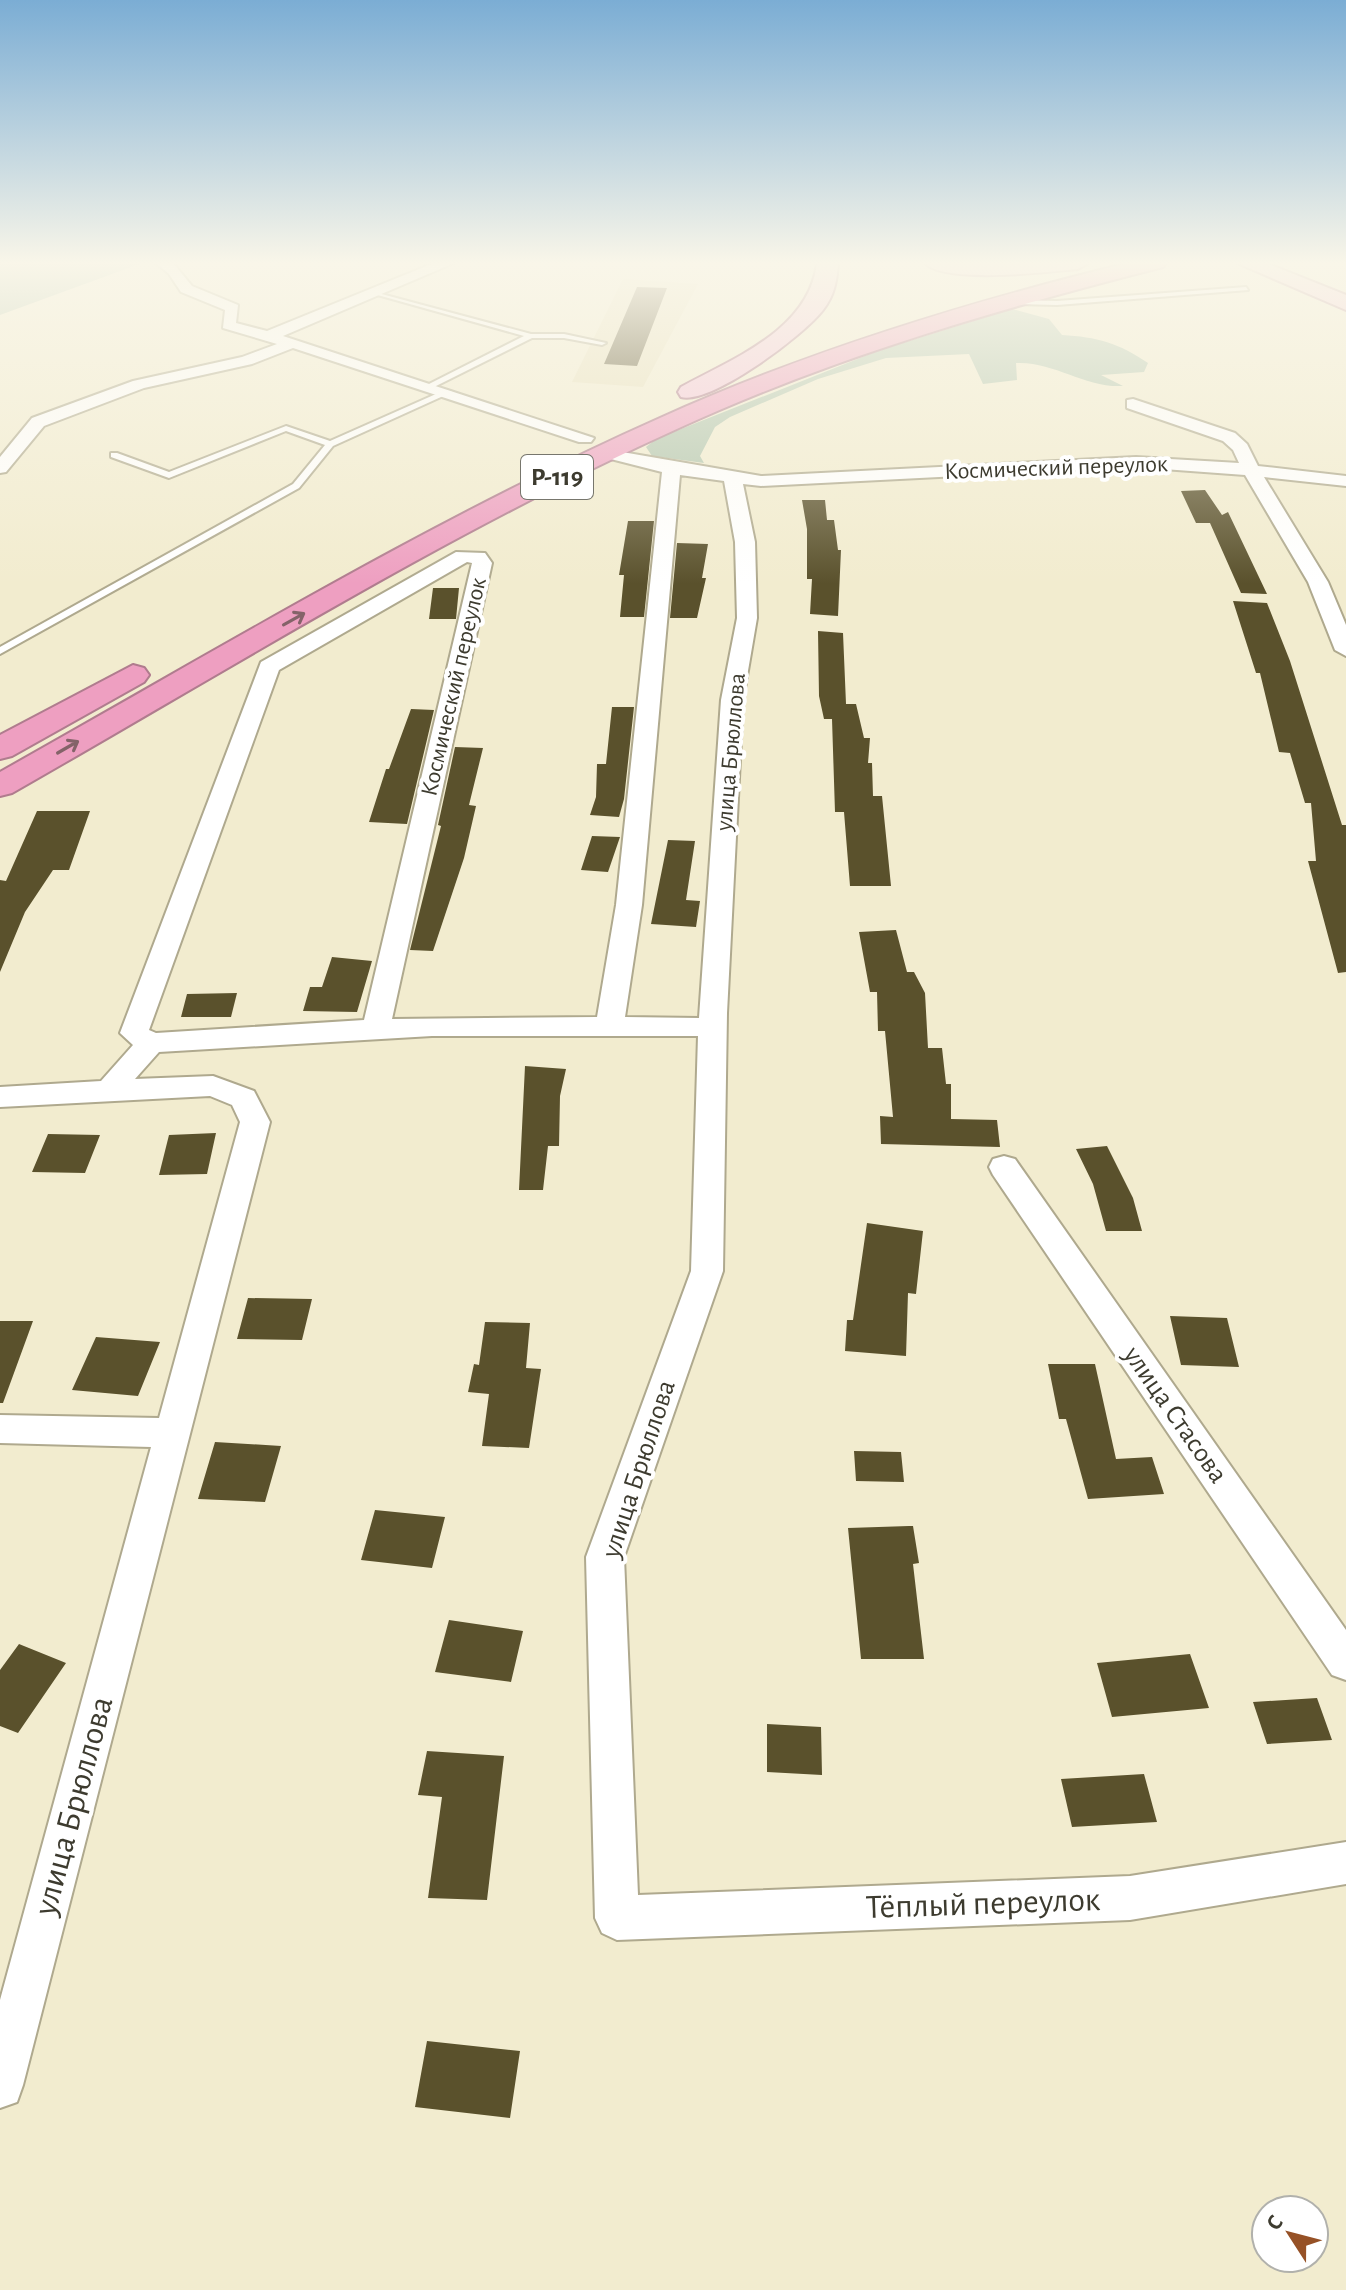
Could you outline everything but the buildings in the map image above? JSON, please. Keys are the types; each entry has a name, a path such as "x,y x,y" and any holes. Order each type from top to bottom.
{"highway":[{"name":"Р-119","path":"0,786 690,392 753,370"},
{"name":"Р-119","path":"393,535 595,445 796,370"},
{"path":"0,749 162,659"}],"main road":[{"path":"690,392 728,370"}],"street":[{"path":"0,468 38,422 139,384 211,370"},
{"name":"Космический переулок","path":"377,370 671,469 733,479 761,481 1136,462 1215,466 1346,481"},
{"path":"1133,404 1229,437 1241,448 1252,472 1318,582 1346,650"},
{"path":"610,1025 629,905 671,469"},
{"name":"улица Брюллова","path":"617,1918 605,1557 707,1271 712,1027 732,700 747,618 745,542 733,479"},
{"name":"Космический переулок","path":"151,1043 134,1033 269,667 463,556 478,557 482,563 376,1029"},
{"path":"109,1090 151,1043 239,1035 505,1023 712,1027"},
{"name":"улица Брюллова","path":"0,1097 213,1086 244,1098 255,1122 0,2085"},
{"name":"улица Стасова","path":"1004,1167 1346,1662"},
{"path":"0,1429 173,1433"},
{"name":"Тёплый переулок","path":"617,1918 1130,1898 1346,1863"}],"lane":[{"path":"430,387 464,370"},
{"path":"0,651 296,486 330,444 448,392"},
{"path":"114,455 169,475 286,428 330,444"}],"shaded area":[{"path":"578,370 652,370 643,387 572,382"}],"green space":[{"path":"830,370 848,370 818,379 730,417 715,427 700,456 704,463 652,456 646,447 656,439"},
{"path":"976,370 1016,370 1017,380 983,384"},
{"path":"1055,370 1145,370 1101,375 1123,386 1095,383"}]}
